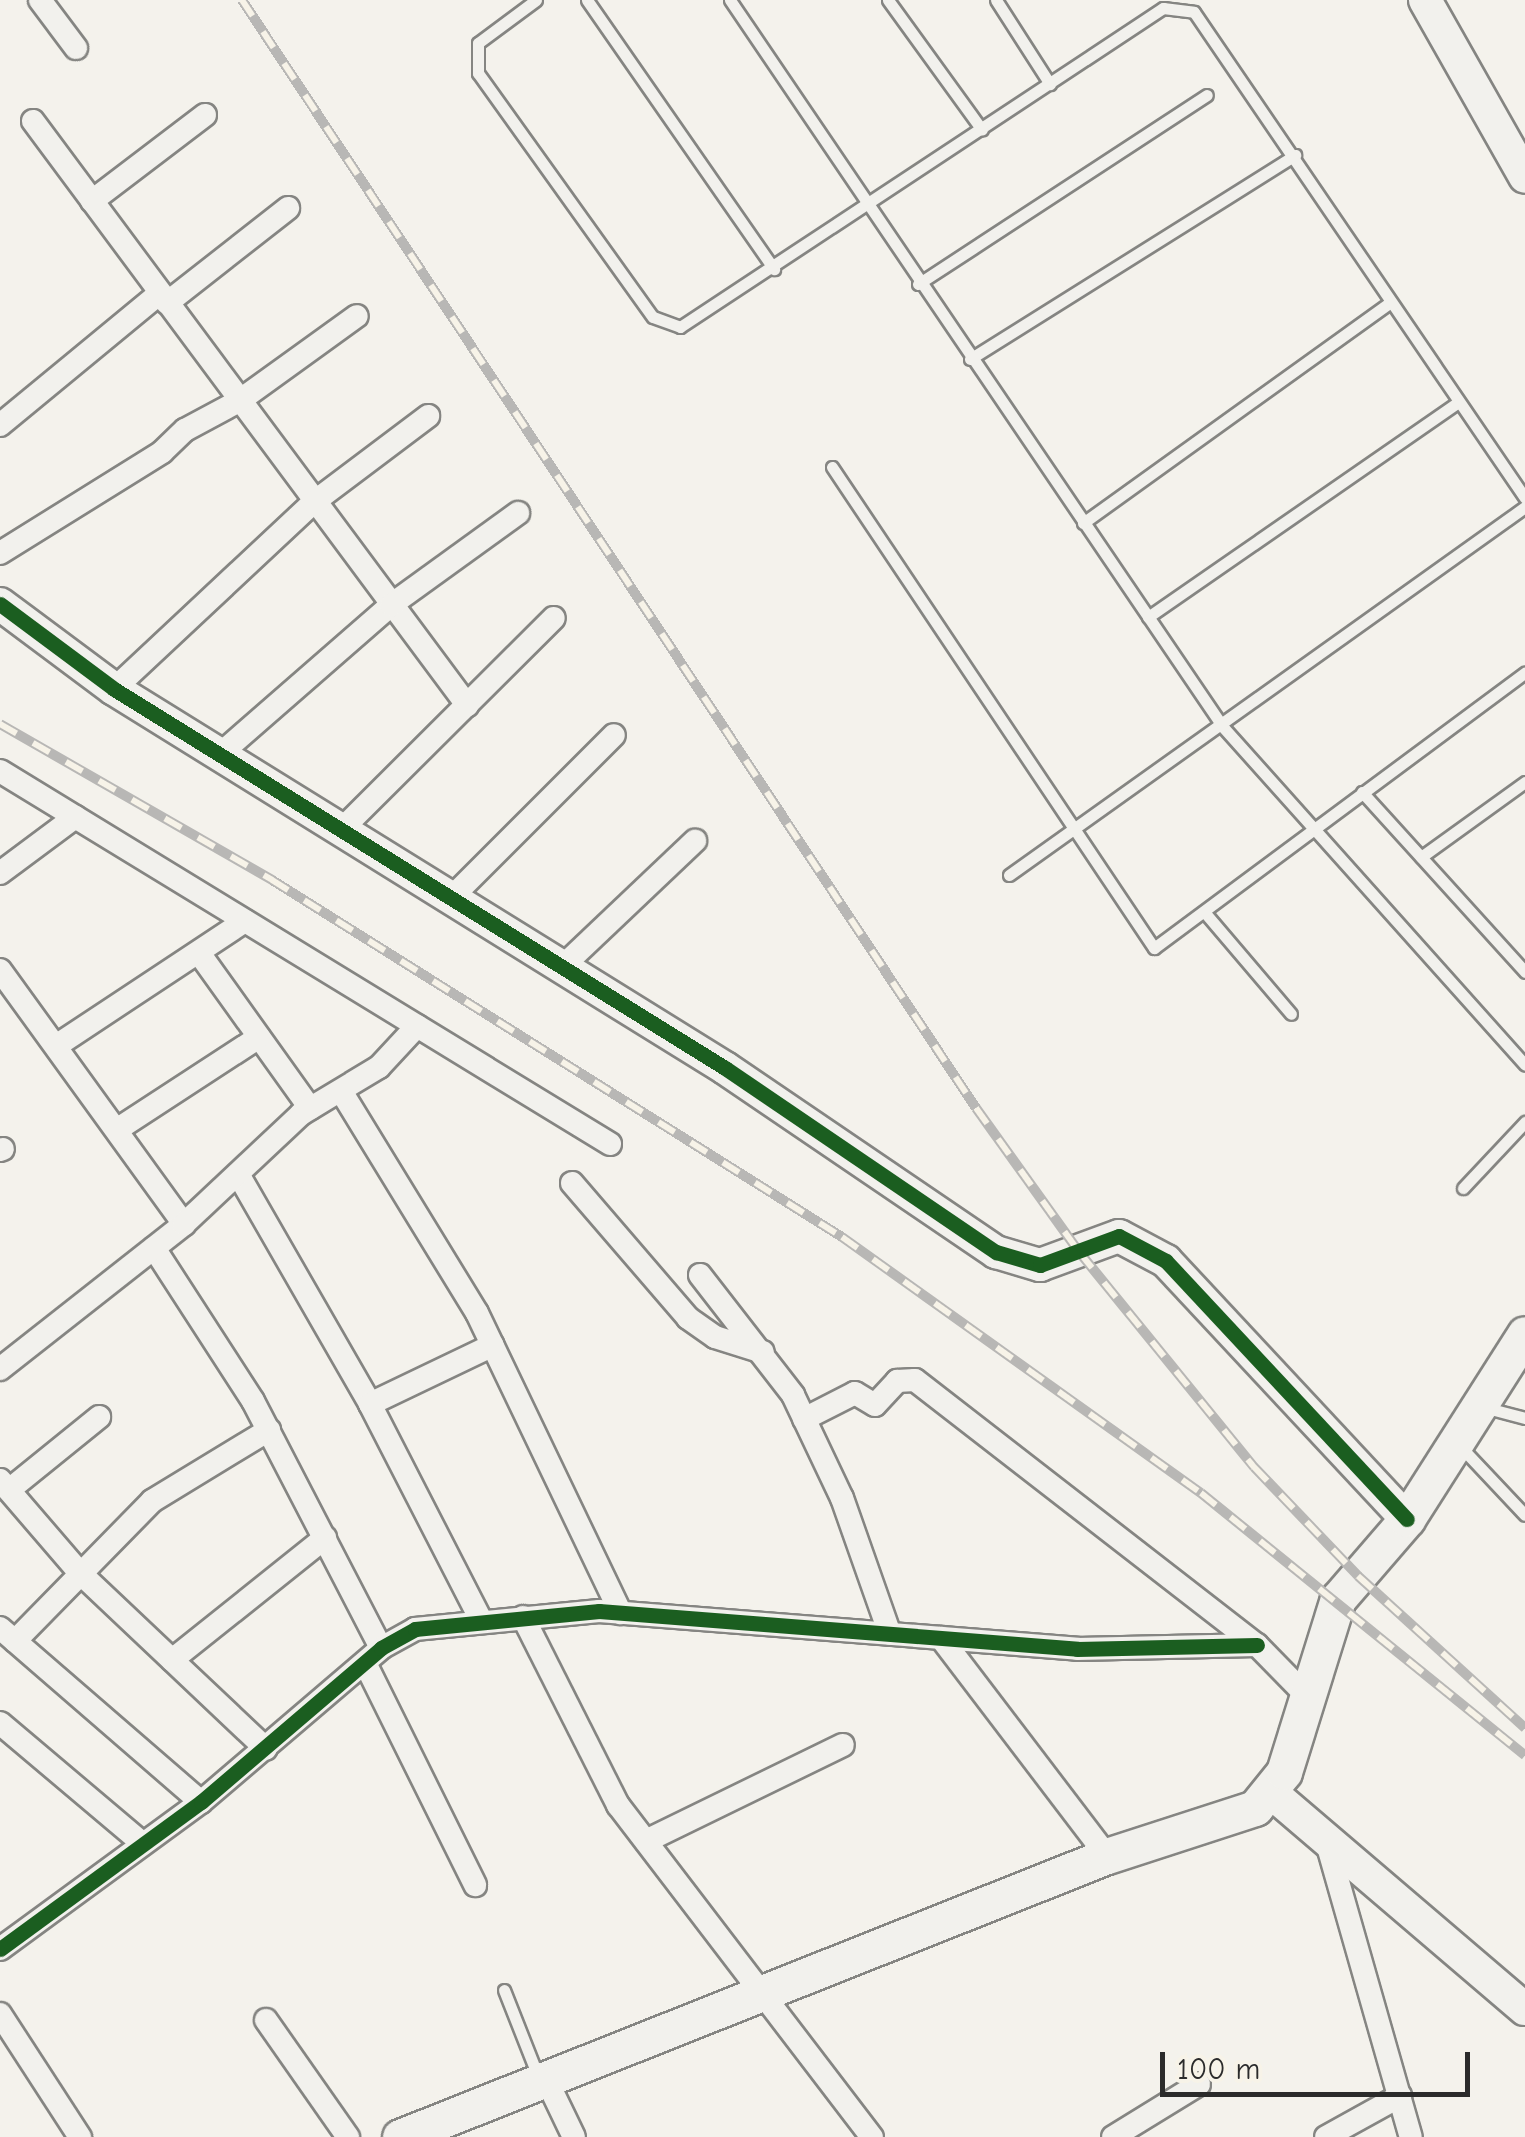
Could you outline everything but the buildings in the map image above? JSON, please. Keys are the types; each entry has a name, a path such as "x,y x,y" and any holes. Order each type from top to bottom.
{"main road":[{"path":"400,2137 766,1996 1107,1856 1255,1808 1273,1794 1338,1600 1407,1519 1525,1334"}],"street":[{"path":"40,0 76,48"},
{"path":"1425,0 1525,176"},
{"path":"92,200 205,116"},
{"path":"33,120 467,705"},
{"path":"0,425 163,298 288,208"},
{"path":"0,553 239,400 357,316"},
{"path":"114,689 314,502 428,416"},
{"path":"218,756 391,604 518,513"},
{"path":"0,604 114,689 725,1068 996,1252 1040,1265 1120,1236 1166,1261 1407,1519"},
{"path":"339,832 554,618"},
{"path":"449,900 614,735"},
{"path":"0,771 610,1144"},
{"path":"0,873 75,817"},
{"path":"561,968 695,841"},
{"path":"59,1044 245,921"},
{"path":"198,953 310,1108"},
{"path":"4,983 59,1044 184,1224"},
{"path":"0,1369 184,1224 310,1108 379,1067 417,1026"},
{"path":"118,1129 259,1037"},
{"path":"340,1091 492,1345 620,1612"},
{"path":"238,1174 370,1404 482,1622"},
{"path":"572,1183 688,1318 716,1337 764,1352"},
{"path":"154,1248 269,1430 325,1538 475,1885"},
{"path":"700,1274 764,1352 804,1419 842,1498 890,1634"},
{"path":"370,1404 492,1345"},
{"path":"804,1419 855,1393 874,1404 896,1381 910,1378 1257,1645 1307,1696"},
{"path":"98,1417 4,1485 80,1572 266,1748"},
{"path":"201,1802 8,1634 80,1572 152,1501 269,1430"},
{"path":"172,1660 325,1538"},
{"path":"0,1949 201,1802 373,1655 415,1629 523,1617 620,1612 1094,1650 1257,1645"},
{"path":"523,1617 590,1760 646,1840 872,2137"},
{"path":"941,1638 1107,1856"},
{"path":"0,1723 143,1844"},
{"path":"646,1840 843,1745"},
{"path":"1273,1794 1525,2009"},
{"path":"1327,1843 1411,2137"},
{"path":"0,2014 80,2137"},
{"path":"266,2020 348,2137"},
{"path":"544,2082 574,2137"},
{"path":"1113,2137 1200,2084"},
{"path":"1326,2137 1400,2096"}],"lane":[{"path":"536,0 478,42 478,73 652,317 666,326 694,322 1162,8 1179,6 1205,21 1459,402 1524,507 1223,727 1008,874"},
{"path":"587,0 774,269"},
{"path":"730,0 865,208 1223,727 1525,1065"},
{"path":"888,0 982,130"},
{"path":"996,0 1050,84"},
{"path":"918,284 1206,95"},
{"path":"970,359 1295,155"},
{"path":"1083,524 1390,302"},
{"path":"1148,618 1459,402"},
{"path":"832,467 1148,944 1162,948 1314,828 1525,672"},
{"path":"1421,857 1525,782"},
{"path":"1362,792 1525,972"},
{"path":"1206,914 1291,1014"},
{"path":"1463,1188 1525,1122"},
{"path":"1479,1406 1525,1418"},
{"path":"1456,1442 1525,1516"},
{"path":"504,1990 544,2082"}],"railway":[{"path":"242,0 976,1108 1080,1253 1254,1467 1358,1576 1525,1728"},
{"path":"0,724 272,880 842,1237 1201,1493 1525,1755"}],"cycle path":[{"path":"0,604 114,689 725,1068 996,1252 1040,1265 1119,1236 1166,1261 1407,1519"},
{"path":"0,1949 201,1802 381,1648 415,1629 599,1611 1077,1649 1257,1645"}]}
